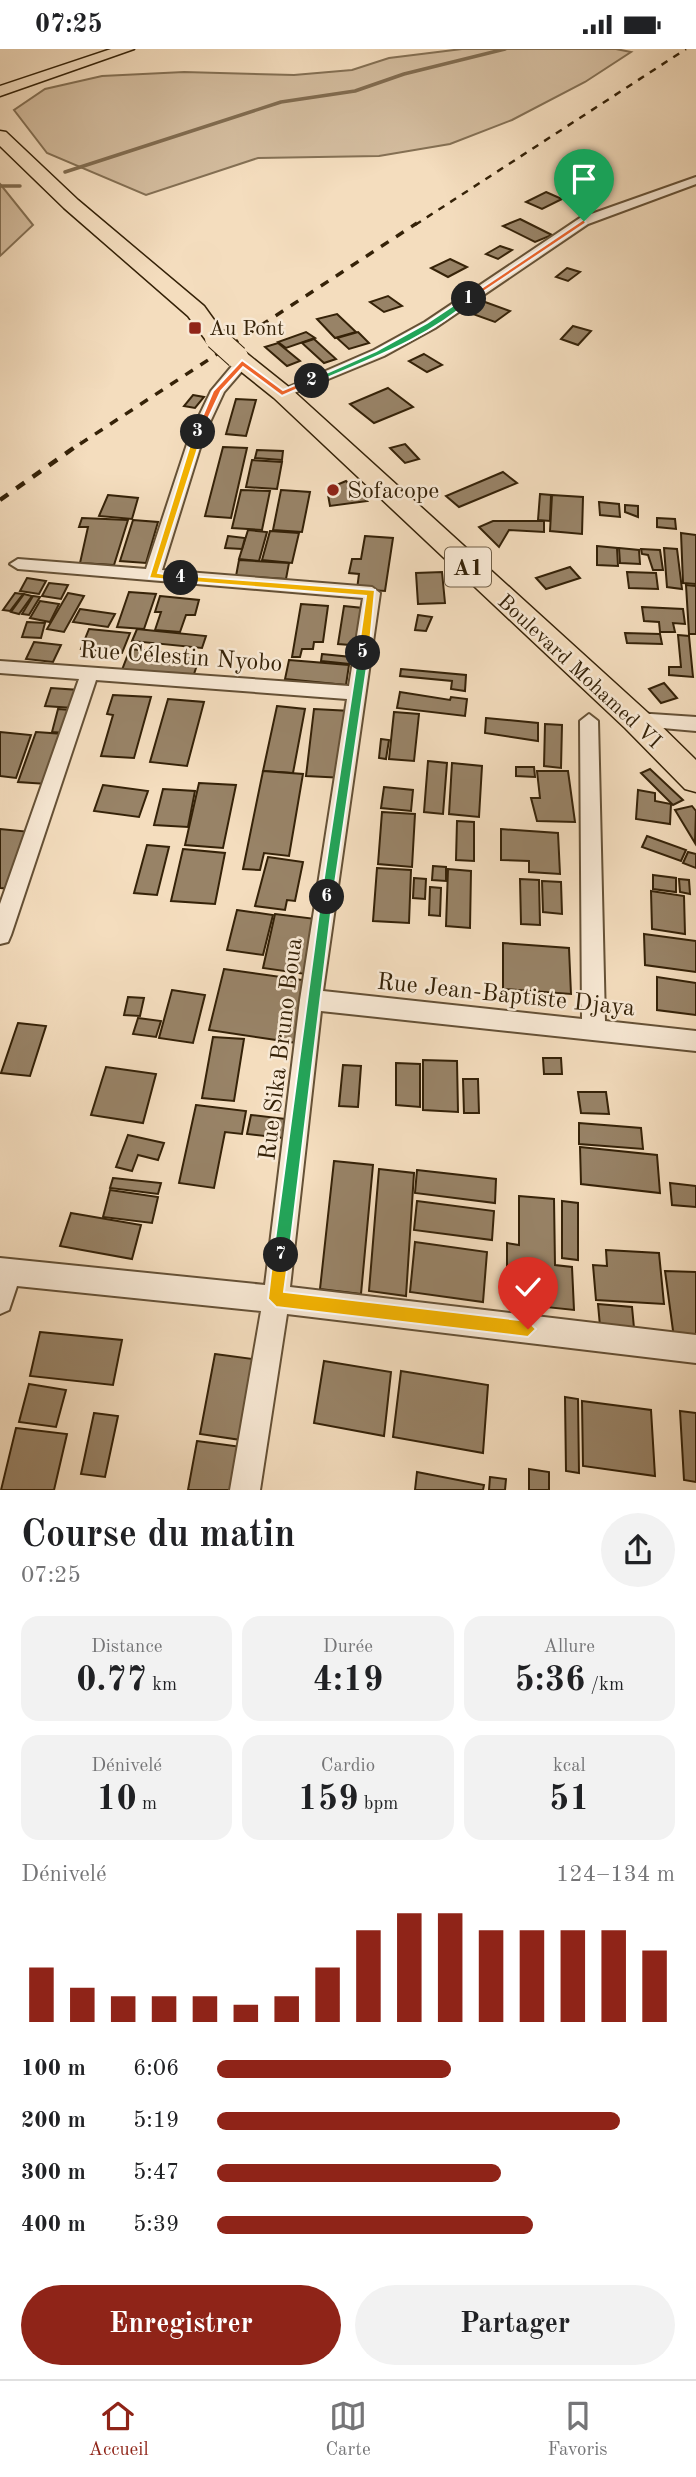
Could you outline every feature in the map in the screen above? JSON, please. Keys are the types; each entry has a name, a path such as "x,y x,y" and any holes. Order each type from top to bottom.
{"main road":[{"path":"0,81 98,49"},
{"path":"0,91 126,49"},
{"name":"Boulevard Mohamed VI","path":"0,137 71,204 196,311 216,338 239,360 282,393 636,720 696,780"}],"street":[{"path":"282,393 379,353 430,325 584,221 696,180"},
{"path":"152,575 197,435 218,391 239,360"},
{"name":"Rue Sika Bruno Boua","path":"18,564 372,593 312,1000 276,1299 245,1490"},
{"name":"Rue Célestin Nyobo","path":"0,667 358,693"},
{"path":"0,935 89,674"},
{"path":"636,720 696,724"},
{"path":"589,721 593,1030"},
{"name":"Rue Jean-Baptiste Djaya","path":"312,1000 696,1041"},
{"path":"0,1301 4,1271 276,1299 696,1349"}],"shaded area":[{"path":"462,49 616,49 631,52 585,82 512,120 450,144 379,156 258,158 146,195 47,153 14,110 45,89 102,76 184,72 294,75 352,70 389,58"},
{"path":"0,184 33,225 0,256"}],"building":[{"path":"546,192 562,199 542,209 526,202"},
{"path":"520,219 552,235 535,242 503,226"},
{"path":"500,246 512,250 498,259 486,254"},
{"path":"450,259 467,267 448,277 431,268"},
{"path":"567,268 580,272 568,281 556,277"},
{"path":"388,296 402,306 384,312 370,302"},
{"path":"485,302 510,311 495,322 470,313"},
{"path":"337,314 356,332 335,338 317,319"},
{"path":"573,326 591,331 578,345 561,339"},
{"path":"306,332 315,338 286,348 278,342"},
{"path":"358,332 369,343 349,349 337,338"},
{"path":"314,339 336,359 324,363 302,343"},
{"path":"278,343 300,361 287,366 265,347"},
{"path":"424,354 442,365 427,372 409,361"},
{"path":"388,388 413,407 374,423 350,404"},
{"path":"193,395 204,397 195,408 184,406"},
{"path":"236,399 256,400 246,436 226,434"},
{"path":"405,444 419,459 405,463 390,448"},
{"path":"223,447 247,448 231,518 205,516"},
{"path":"257,450 283,451 282,460 255,458"},
{"path":"252,460 282,462 277,489 246,487"},
{"path":"503,472 517,483 459,507 446,496"},
{"path":"346,481 367,501 330,506 327,489"},
{"path":"241,490 270,491 262,530 232,528"},
{"path":"281,490 310,492 302,532 273,530"},
{"path":"540,494 551,495 550,521 538,520"},
{"path":"108,495 138,498 132,519 99,516"},
{"path":"552,495 583,497 582,534 550,531"},
{"path":"599,502 619,504 620,517 600,515"},
{"path":"625,505 638,506 638,517 625,512"},
{"path":"82,518 128,520 114,565 80,563 88,527 79,527"},
{"path":"657,518 675,519 676,529 657,527"},
{"path":"133,520 158,522 146,563 120,561"},
{"path":"493,521 544,521 544,532 509,530 499,547 479,527"},
{"path":"248,530 267,532 259,561 239,559"},
{"path":"270,531 299,533 292,563 262,560"},
{"path":"681,533 696,535 696,584 683,583"},
{"path":"228,536 245,538 242,549 225,548"},
{"path":"365,536 393,538 385,591 357,589 359,574 349,573 352,559 361,559"},
{"path":"597,546 617,548 618,566 597,565"},
{"path":"619,548 639,550 640,564 620,563"},
{"path":"664,548 677,549 682,589 667,587"},
{"path":"641,549 660,550 663,570 653,570 648,555 642,554"},
{"path":"239,560 289,563 286,579 236,576"},
{"path":"570,567 580,578 546,589 536,578"},
{"path":"442,572 445,603 418,604 416,573"},
{"path":"627,572 656,573 658,589 629,588"},
{"path":"27,578 46,581 39,594 20,591"},
{"path":"49,583 68,585 61,599 42,596"},
{"path":"686,585 696,586 696,634 689,634"},
{"path":"129,592 156,594 144,629 117,627"},
{"path":"15,593 23,594 10,611 3,610"},
{"path":"68,593 84,596 64,632 47,629"},
{"path":"24,594 32,596 19,614 11,612"},
{"path":"33,596 40,597 29,615 22,614"},
{"path":"160,596 199,600 195,615 186,615 180,632 155,630 161,612 155,612"},
{"path":"40,601 59,604 50,622 30,618"},
{"path":"301,604 328,606 323,642 314,642 313,649 302,649 300,657 292,657"},
{"path":"344,606 363,608 363,646 338,644"},
{"path":"642,607 683,609 685,624 673,623 675,632 660,632 659,622 644,621"},
{"path":"80,609 115,614 108,627 73,622"},
{"path":"418,615 432,617 426,631 415,630"},
{"path":"27,622 45,623 41,638 22,637"},
{"path":"89,629 130,633 122,653 81,649"},
{"path":"137,629 206,636 202,648 132,641"},
{"path":"625,633 660,634 662,644 627,643"},
{"path":"678,635 689,636 693,677 669,675 669,667 681,667"},
{"path":"34,642 61,645 53,662 26,659"},
{"path":"130,649 200,656 193,677 122,670"},
{"path":"322,654 351,657 350,664 321,661"},
{"path":"289,660 349,665 346,685 285,679"},
{"path":"401,669 466,675 465,691 451,689 452,681 400,676"},
{"path":"664,683 677,698 661,703 649,689"},
{"path":"51,688 79,690 73,708 45,706"},
{"path":"400,692 450,700 451,697 467,699 465,716 397,708"},
{"path":"113,695 151,697 134,758 101,756 113,715 107,714"},
{"path":"168,699 204,702 187,766 150,762"},
{"path":"277,706 305,709 293,773 263,771"},
{"path":"58,709 71,710 65,733 52,732"},
{"path":"314,709 351,711 345,778 306,776"},
{"path":"394,712 419,714 414,761 389,759"},
{"path":"486,718 538,723 538,741 485,733"},
{"path":"545,724 562,725 561,768 544,766"},
{"path":"0,732 31,735 16,778 0,776"},
{"path":"36,732 64,734 47,784 18,782"},
{"path":"381,739 389,740 386,759 379,758"},
{"path":"428,761 447,763 443,814 424,812"},
{"path":"452,763 482,766 479,817 449,814"},
{"path":"516,767 534,767 535,777 516,776"},
{"path":"650,769 683,800 673,805 641,773"},
{"path":"263,771 303,774 289,856 264,853 260,870 243,869"},
{"path":"537,771 568,771 575,822 537,821 531,798 540,798"},
{"path":"199,783 236,785 223,848 185,845"},
{"path":"103,785 148,791 139,817 94,811"},
{"path":"384,787 413,790 411,811 381,808"},
{"path":"163,789 195,791 188,827 154,825"},
{"path":"638,790 655,793 655,801 671,804 670,824 636,819"},
{"path":"692,806 696,811 695,843 675,810"},
{"path":"382,812 415,814 412,867 378,864"},
{"path":"457,821 474,822 474,861 456,860"},
{"path":"0,829 31,832 11,889 0,888"},
{"path":"501,829 558,833 560,874 529,872 529,861 501,860"},
{"path":"647,836 686,850 681,861 642,847"},
{"path":"147,845 169,847 157,895 134,893"},
{"path":"183,849 225,853 215,904 171,901"},
{"path":"688,852 696,854 696,868 683,863"},
{"path":"268,857 303,862 295,901 287,900 285,910 255,906"},
{"path":"433,866 446,867 446,881 432,880"},
{"path":"377,868 411,870 409,923 373,921"},
{"path":"448,869 471,871 470,928 446,926"},
{"path":"653,875 676,878 676,892 653,889"},
{"path":"414,878 426,879 425,899 413,898"},
{"path":"520,879 539,880 540,925 521,924"},
{"path":"679,879 689,880 690,894 680,892"},
{"path":"542,881 561,882 562,914 543,912"},
{"path":"430,887 441,888 440,916 429,915"},
{"path":"651,891 684,896 685,934 652,929"},
{"path":"237,910 273,915 263,955 227,950"},
{"path":"275,914 316,919 305,974 263,968"},
{"path":"644,934 696,941 696,972 645,965"},
{"path":"503,943 569,948 571,994 503,989"},
{"path":"224,969 310,981 297,1043 209,1030"},
{"path":"657,977 696,983 696,1015 657,1010"},
{"path":"172,990 205,995 193,1043 159,1038"},
{"path":"128,997 144,998 140,1016 124,1015"},
{"path":"138,1018 161,1021 156,1037 133,1034"},
{"path":"18,1023 46,1026 30,1076 1,1073"},
{"path":"213,1037 244,1039 234,1101 202,1098"},
{"path":"543,1058 561,1058 562,1074 544,1074"},
{"path":"423,1060 457,1061 458,1112 423,1110"},
{"path":"396,1063 420,1064 420,1107 396,1105"},
{"path":"343,1065 361,1066 358,1107 339,1106"},
{"path":"106,1067 156,1074 143,1123 91,1115"},
{"path":"463,1079 478,1079 479,1113 464,1113"},
{"path":"578,1092 606,1092 609,1114 581,1113"},
{"path":"196,1105 246,1111 242,1134 225,1132 214,1188 179,1183"},
{"path":"251,1115 295,1120 291,1139 247,1134"},
{"path":"579,1123 641,1128 643,1149 579,1144"},
{"path":"128,1135 164,1143 158,1160 138,1155 132,1171 116,1167"},
{"path":"580,1147 657,1155 660,1193 581,1184"},
{"path":"334,1161 373,1165 361,1294 320,1289"},
{"path":"379,1169 414,1173 406,1296 369,1291"},
{"path":"417,1170 496,1179 495,1203 415,1193"},
{"path":"113,1178 161,1183 158,1194 110,1188"},
{"path":"670,1183 696,1186 696,1207 672,1205"},
{"path":"110,1190 158,1197 152,1223 103,1217"},
{"path":"519,1196 554,1199 555,1265 572,1267 574,1310 507,1303 507,1243 519,1245"},
{"path":"417,1201 494,1211 492,1240 414,1230"},
{"path":"562,1201 578,1203 578,1260 562,1258"},
{"path":"71,1213 141,1225 132,1259 60,1246"},
{"path":"415,1242 487,1252 483,1302 410,1292"},
{"path":"606,1250 659,1253 664,1304 596,1300 593,1265 607,1266"},
{"path":"665,1271 696,1272 696,1339 674,1338"},
{"path":"598,1304 632,1307 634,1328 600,1326"},
{"path":"40,1332 122,1340 113,1385 30,1376"},
{"path":"215,1354 253,1359 241,1440 200,1434"},
{"path":"324,1361 391,1372 384,1436 314,1423"},
{"path":"401,1371 488,1385 483,1453 393,1437"},
{"path":"29,1384 66,1390 56,1427 19,1422"},
{"path":"565,1397 578,1399 579,1473 566,1471"},
{"path":"582,1401 651,1410 655,1476 583,1466"},
{"path":"680,1411 696,1413 696,1482 684,1480"},
{"path":"94,1413 118,1416 105,1477 81,1474"},
{"path":"16,1428 67,1434 54,1490 1,1490"},
{"path":"197,1441 242,1447 236,1490 188,1490"},
{"path":"529,1469 549,1472 549,1490 529,1490"},
{"path":"417,1472 484,1485 483,1490 415,1490"},
{"path":"490,1477 506,1479 505,1490 489,1490"}],"waterway":[{"path":"65,172 281,102 355,91 404,74 505,49"},
{"path":"0,186 20,186"}],"railway":[{"path":"415,225 686,49"},
{"path":"80,444 417,223"},
{"path":"0,500 82,442"}],"place":[{"name":"Au Pont","path":"195,328"},
{"name":"Sofacope","path":"333,490"}],"route":[{"path":"528,1329 276,1299 312,1000 372,593 152,575 197,435 218,391 242,363 282,393 379,353 430,325 584,221"}]}
